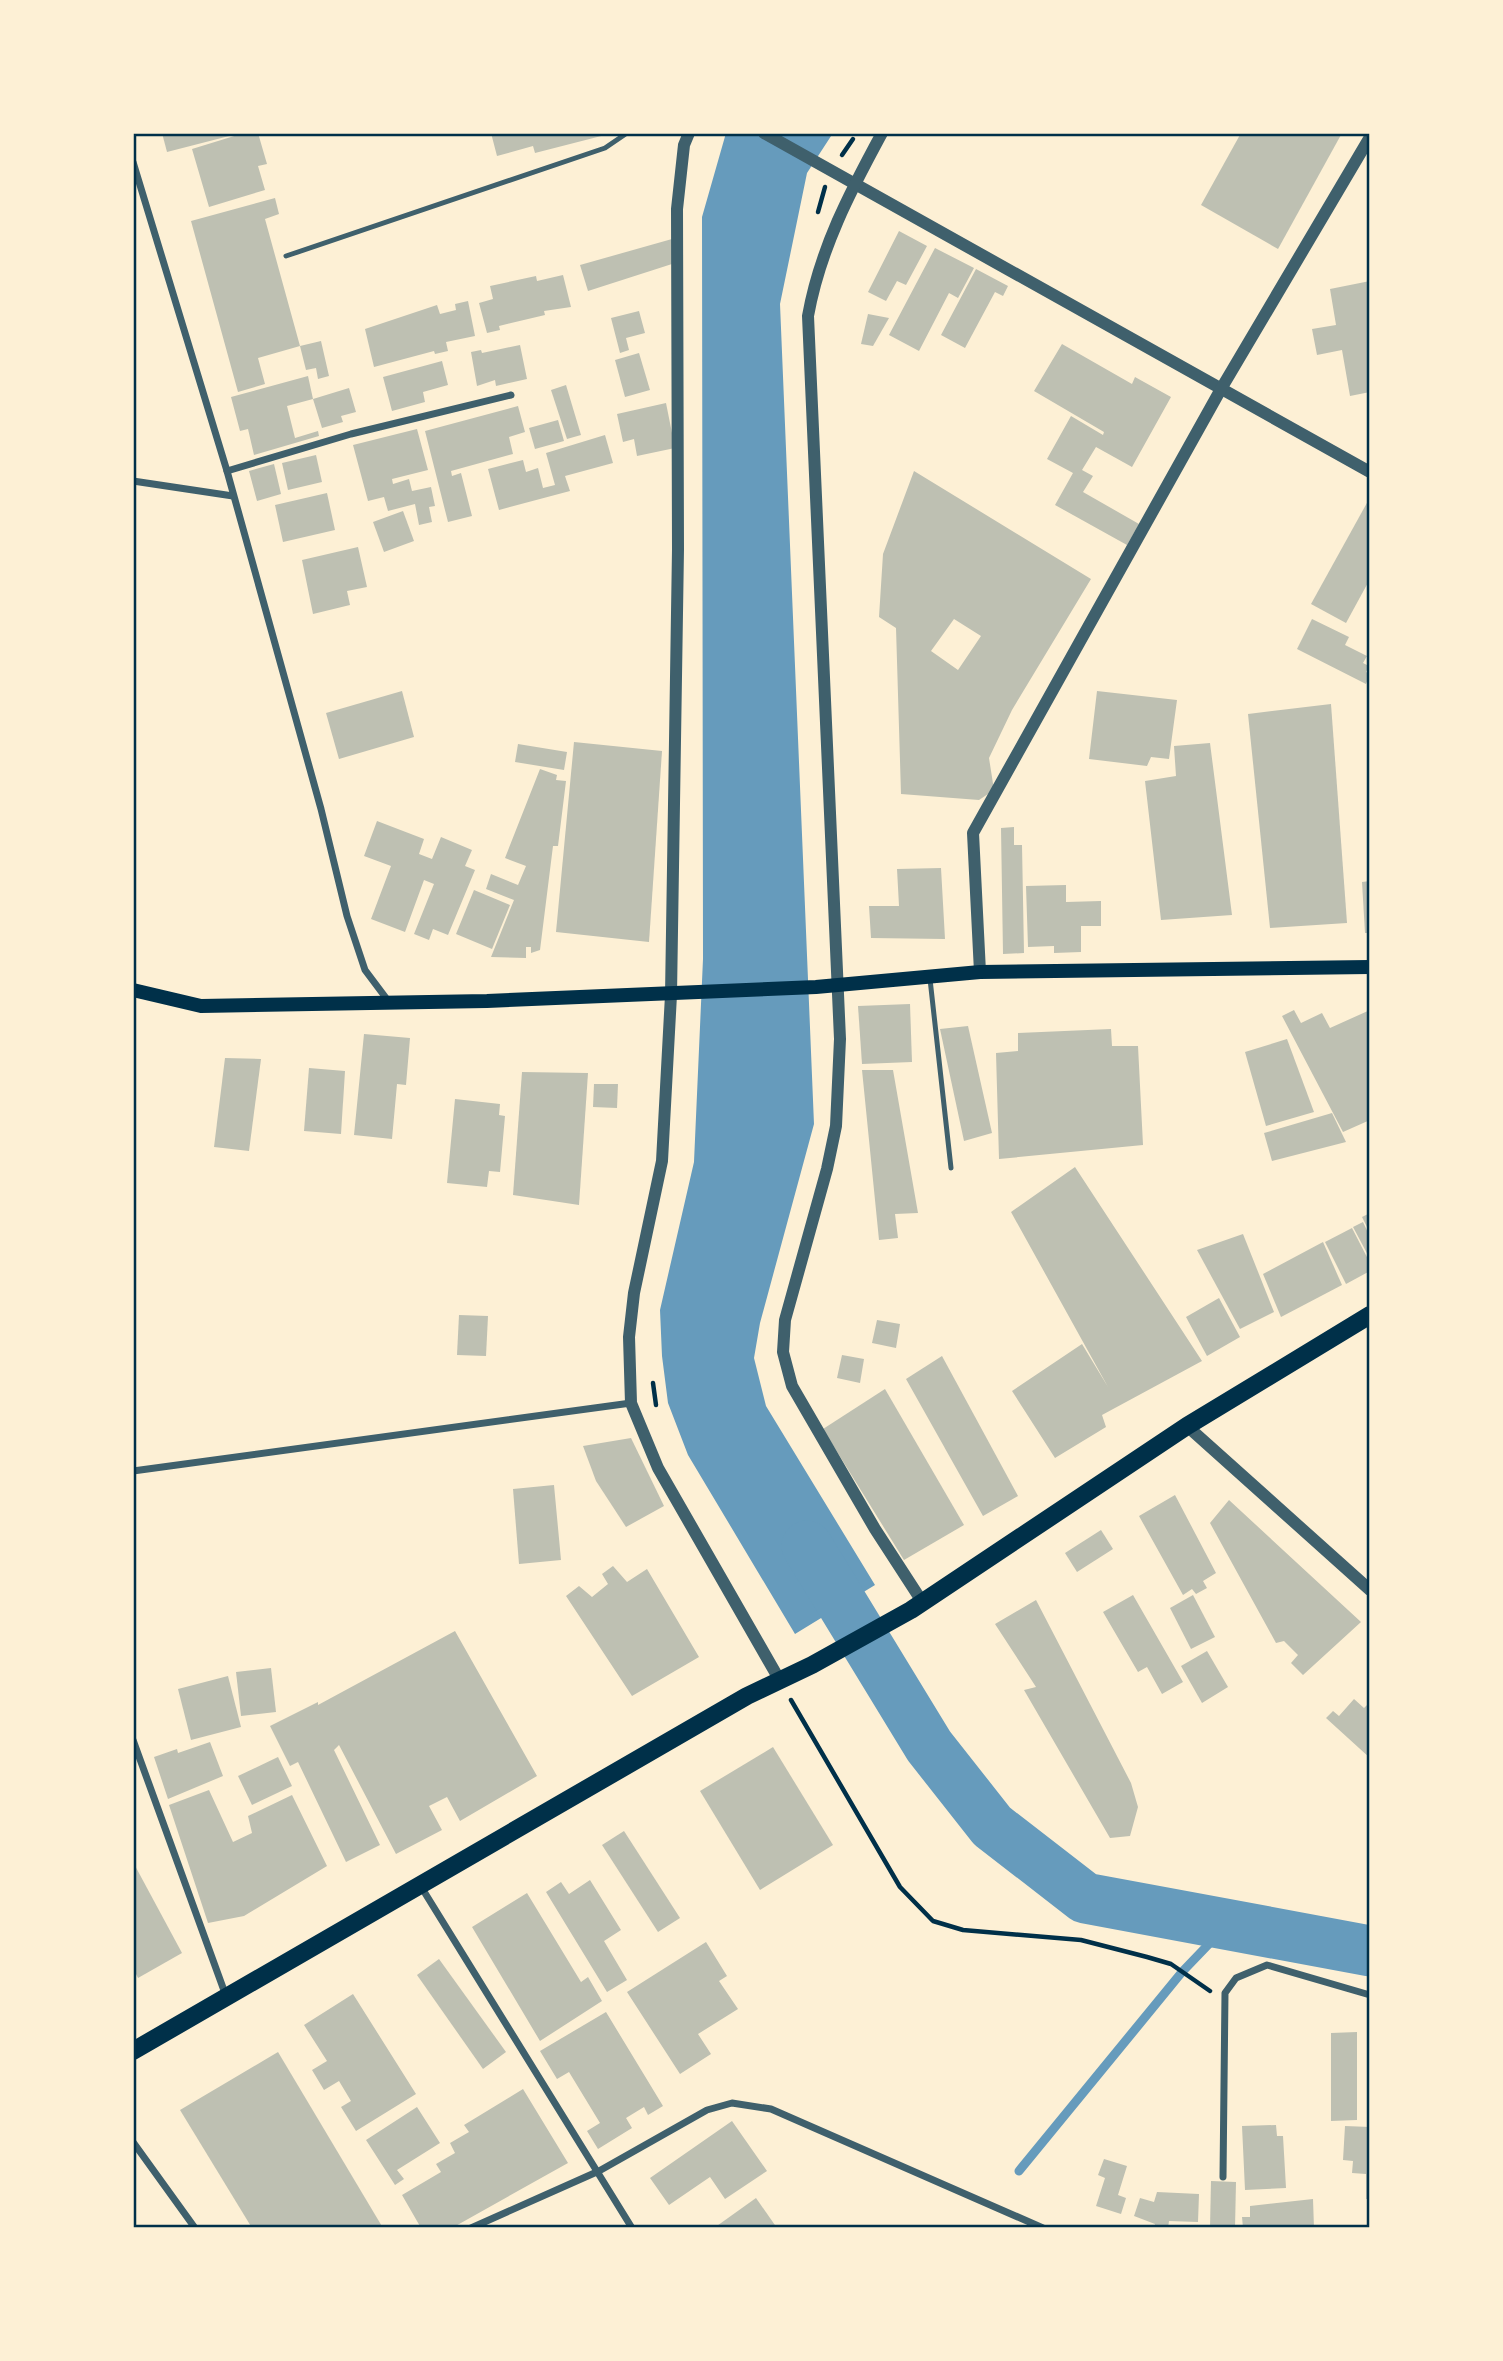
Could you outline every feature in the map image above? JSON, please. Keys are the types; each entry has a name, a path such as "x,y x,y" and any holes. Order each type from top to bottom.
{"main road":[{"path":"133,990 201,1006 389,1003 671,995 816,987 980,972 1370,967"},
{"path":"133,2052 779,1679 812,1665 923,1603 1188,1426 1370,1315"}],"street":[{"path":"689,133 684,145 677,209 678,549 671,995 662,1161 634,1293 629,1338 631,1404 658,1468 779,1679"},
{"path":"764,133 1370,472"},
{"path":"882,133 851,182 816,274 808,316 840,1039 836,1126 827,1169 785,1320 783,1352 792,1386 875,1529 923,1603"},
{"path":"980,972 973,833 1221,389 1370,137"},
{"path":"133,162 227,471 321,809 347,916 365,971 389,1003"},
{"path":"227,471 351,434 511,395"},
{"path":"133,481 233,496"},
{"path":"133,1471 631,1404"},
{"path":"1188,1426 1370,1590"},
{"path":"133,1740 226,1997"},
{"path":"419,1885 632,2228"},
{"path":"1223,2177 1225,1993 1236,1978 1267,1965 1370,1995"},
{"path":"471,2228 599,2171 707,2110 732,2103 771,2109 1043,2228"},
{"path":"133,2142 195,2228"}],"lane":[{"path":"286,256 605,148 627,133"},
{"path":"929,976 951,1168"}],"path":[{"path":"652,1371 656,1410"},
{"path":"779,1679 900,1887 933,1921 963,1930 1081,1940 1171,1964 1205,1990 1225,1993"}],"water":[{"path":"726,133 833,133 807,173 780,304 814,1124 760,1323 754,1358 766,1406 875,1585 795,1634 688,1455 668,1403 662,1356 660,1310 694,1162 703,959 702,217"}],"building":[{"path":"162,133 233,133 233,135 167,152"},
{"path":"244,133 258,133 267,164 258,166 265,190 209,207 192,149"},
{"path":"491,133 609,134 535,153 533,146 497,156"},
{"path":"1241,133 1342,133 1278,249 1201,205"},
{"path":"275,198 279,214 265,219 300,346 258,358 265,384 238,392 191,221"},
{"path":"899,231 927,246 906,285 897,281 886,301 868,292"},
{"path":"672,239 672,264 588,291 580,265"},
{"path":"935,248 974,268 958,298 949,293 919,351 889,335"},
{"path":"976,269 1008,286 1003,296 995,292 965,348 941,335"},
{"path":"563,275 571,307 544,311 545,315 499,326 500,330 487,333 479,303 493,299 490,286 536,276 537,281"},
{"path":"1370,281 1370,392 1350,396 1342,350 1317,355 1312,329 1336,325 1330,289"},
{"path":"468,301 475,336 446,342 448,351 435,354 434,351 374,367 365,329 437,305 440,314 456,310 455,304"},
{"path":"639,311 645,333 626,338 629,350 620,353 611,318"},
{"path":"868,314 889,318 873,346 861,344"},
{"path":"321,341 329,376 318,379 316,368 306,370 300,346"},
{"path":"1062,344 1132,384 1135,377 1171,397 1132,467 1096,447 1082,470 1093,476 1083,492 1139,524 1127,545 1055,505 1073,473 1047,459 1071,416 1103,435 1104,432 1034,391"},
{"path":"520,345 527,379 496,386 495,380 477,386 471,352 481,350 482,353"},
{"path":"639,353 650,390 625,397 615,360"},
{"path":"442,361 448,385 423,392 425,402 392,411 383,377"},
{"path":"308,376 313,399 287,406 295,438 318,431 319,436 254,455 248,429 240,431 231,397"},
{"path":"566,385 581,435 567,439 551,390"},
{"path":"349,388 356,412 341,416 343,422 322,428 313,399"},
{"path":"666,403 675,448 637,456 634,439 623,442 617,414"},
{"path":"518,406 525,432 509,437 513,454 451,471 452,476 461,473 472,516 448,522 425,431"},
{"path":"558,420 564,441 535,449 529,428"},
{"path":"417,429 428,470 392,479 393,484 409,479 412,491 431,487 435,506 429,507 432,522 419,525 415,504 388,511 384,497 368,501 353,445"},
{"path":"605,435 613,463 565,476 570,491 499,510 488,469 523,460 526,472 538,468 543,488 555,485 546,453"},
{"path":"316,455 322,482 288,490 282,463"},
{"path":"274,464 281,494 257,501 249,471"},
{"path":"914,471 1091,579 1012,710 989,758 994,790 979,800 901,794 896,628 879,617 883,554","holes":["954,619 981,636 958,670 931,651"]},
{"path":"327,493 335,530 283,542 275,505"},
{"path":"1368,501 1370,579 1346,623 1311,604"},
{"path":"403,511 414,541 384,552 373,522"},
{"path":"358,547 367,587 347,591 350,605 313,614 302,560"},
{"path":"1312,619 1349,637 1345,645 1367,656 1363,663 1369,666 1366,672 1370,674 1366,684 1297,649"},
{"path":"402,691 414,737 339,759 326,713"},
{"path":"1097,691 1177,700 1169,759 1151,757 1147,766 1089,759"},
{"path":"1331,704 1347,923 1270,928 1248,714"},
{"path":"574,742 662,751 649,942 556,932"},
{"path":"1210,743 1232,915 1161,920 1145,781 1176,776 1174,746"},
{"path":"518,744 567,752 564,770 515,762"},
{"path":"540,769 557,775 556,780 566,781 558,846 553,846 540,950 531,953 531,947 526,947 526,958 491,957 514,900 486,889 491,874 518,885 526,866 505,858"},
{"path":"377,821 424,839 419,854 432,859 441,837 472,850 465,866 475,870 448,935 433,929 429,940 414,934 434,884 424,880 405,932 371,919 391,866 364,856"},
{"path":"1014,827 1014,845 1022,845 1024,953 1003,954 1001,828"},
{"path":"941,868 945,939 871,938 869,906 899,906 897,869"},
{"path":"1370,881 1370,933 1365,933 1362,882"},
{"path":"1066,885 1066,902 1101,901 1101,926 1081,926 1081,952 1054,953 1054,946 1028,947 1026,886"},
{"path":"474,890 510,905 492,949 456,934"},
{"path":"910,1004 912,1062 862,1064 858,1006"},
{"path":"1294,1010 1301,1023 1322,1013 1330,1028 1370,1010 1370,1120 1343,1132 1282,1016"},
{"path":"968,1026 992,1133 964,1141 940,1029"},
{"path":"1111,1029 1112,1046 1138,1046 1143,1145 999,1159 996,1053 1018,1051 1018,1033"},
{"path":"364,1034 410,1038 406,1085 397,1084 392,1139 354,1135"},
{"path":"1287,1039 1314,1112 1266,1126 1245,1052"},
{"path":"225,1058 261,1059 249,1151 214,1147"},
{"path":"309,1068 345,1071 341,1134 304,1131"},
{"path":"862,1070 893,1070 918,1213 895,1214 898,1238 879,1240"},
{"path":"522,1072 588,1073 579,1205 513,1195"},
{"path":"594,1084 618,1084 617,1108 593,1107"},
{"path":"455,1099 500,1104 499,1115 505,1116 500,1172 489,1171 487,1187 447,1183"},
{"path":"1332,1113 1346,1142 1272,1161 1264,1133"},
{"path":"1075,1167 1202,1361 1102,1415 1106,1427 1055,1458 1012,1391 1082,1344 1108,1387 1011,1212"},
{"path":"1370,1213 1370,1233 1362,1217"},
{"path":"1363,1222 1370,1237 1370,1259 1353,1227"},
{"path":"1352,1228 1370,1263 1370,1271 1346,1284 1325,1242"},
{"path":"1243,1234 1274,1312 1240,1329 1197,1250"},
{"path":"1323,1242 1342,1285 1281,1317 1263,1274"},
{"path":"1219,1298 1240,1337 1207,1356 1186,1317"},
{"path":"459,1315 488,1316 486,1356 457,1355"},
{"path":"877,1320 900,1324 896,1348 872,1343"},
{"path":"842,1355 864,1359 860,1383 837,1378"},
{"path":"942,1356 1018,1496 983,1516 906,1379"},
{"path":"885,1389 964,1525 904,1560 823,1429"},
{"path":"631,1438 664,1506 626,1527 596,1481 583,1446"},
{"path":"554,1485 561,1560 519,1564 513,1489"},
{"path":"1175,1495 1216,1573 1203,1581 1207,1588 1196,1594 1192,1589 1183,1595 1139,1516"},
{"path":"1229,1500 1361,1622 1303,1675 1291,1663 1298,1655 1284,1641 1276,1643 1210,1523"},
{"path":"1101,1530 1113,1549 1077,1572 1065,1553"},
{"path":"613,1566 627,1582 647,1569 699,1657 632,1696 566,1596 579,1586 592,1597 608,1584 602,1574"},
{"path":"1133,1595 1183,1682 1162,1694 1147,1667 1138,1672 1103,1612"},
{"path":"1193,1595 1215,1637 1191,1649 1170,1608"},
{"path":"1036,1600 1131,1783 1138,1807 1130,1836 1110,1838 1024,1690 1036,1687 995,1624"},
{"path":"455,1631 537,1776 460,1821 447,1797 429,1806 442,1830 396,1854 339,1745 334,1750 380,1845 346,1862 298,1762 290,1766 270,1726 318,1702 318,1705"},
{"path":"1207,1651 1228,1687 1202,1703 1181,1666"},
{"path":"271,1668 276,1712 241,1716 236,1672"},
{"path":"228,1676 241,1727 191,1740 178,1689"},
{"path":"1354,1699 1364,1708 1370,1702 1370,1758 1326,1718 1333,1711 1339,1716"},
{"path":"210,1742 223,1776 168,1799 154,1757 177,1749 178,1753"},
{"path":"773,1747 833,1845 760,1890 700,1791"},
{"path":"278,1757 292,1786 252,1805 238,1776"},
{"path":"209,1790 233,1842 252,1833 248,1816 292,1795 327,1866 244,1916 208,1923 169,1805"},
{"path":"624,1831 680,1918 658,1932 602,1845"},
{"path":"133,1862 182,1953 138,1978 133,1968"},
{"path":"590,1880 621,1930 604,1941 627,1980 607,1992 546,1892 561,1882 569,1894"},
{"path":"527,1893 581,1982 588,1977 602,2001 540,2041 472,1927"},
{"path":"706,1942 727,1976 719,1981 738,2009 698,2034 711,2054 680,2074 627,1992"},
{"path":"439,1959 506,2052 483,2069 417,1975"},
{"path":"353,1994 416,2094 356,2131 341,2107 351,2101 339,2081 324,2090 312,2070 327,2061 304,2025"},
{"path":"606,2012 663,2106 648,2115 644,2107 626,2118 632,2128 598,2149 587,2131 600,2123 569,2072 557,2079 540,2051"},
{"path":"1357,2032 1357,2120 1331,2121 1331,2033"},
{"path":"278,2052 383,2228 252,2228 180,2110"},
{"path":"523,2089 568,2163 452,2228 421,2228 402,2195 441,2172 436,2164 455,2153 450,2143 469,2132 464,2125"},
{"path":"417,2107 440,2143 397,2170 404,2179 395,2185 366,2140"},
{"path":"732,2121 767,2171 725,2199 710,2177 669,2205 650,2178"},
{"path":"1276,2125 1277,2136 1283,2136 1286,2188 1245,2190 1242,2126"},
{"path":"1345,2126 1370,2127 1367,2161 1370,2161 1370,2199 1366,2199 1366,2174 1352,2173 1353,2161 1343,2160"},
{"path":"1104,2159 1127,2166 1118,2195 1126,2198 1121,2214 1096,2206 1105,2178 1098,2175"},
{"path":"1211,2181 1236,2182 1235,2228 1210,2228"},
{"path":"1157,2192 1199,2194 1198,2222 1169,2221 1168,2228 1154,2228 1155,2224 1134,2216 1140,2198 1154,2202"},
{"path":"756,2198 777,2228 714,2228"},
{"path":"1313,2199 1314,2228 1243,2228 1242,2217 1250,2217 1250,2206"}],"waterway":[{"path":"807,1546 929,1746 992,1826 1085,1898 1370,1951"},
{"path":"1019,2171 1182,1972 1230,1922"}]}
